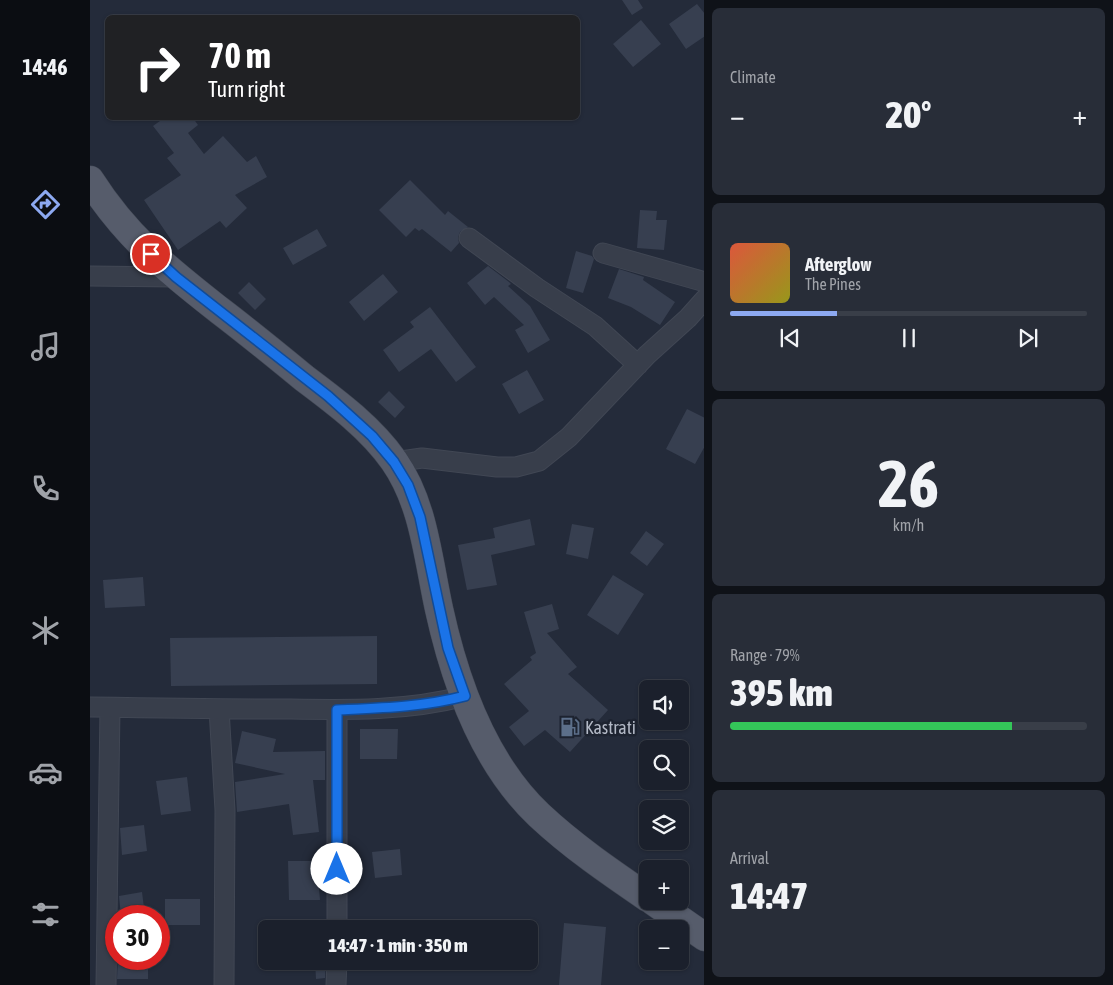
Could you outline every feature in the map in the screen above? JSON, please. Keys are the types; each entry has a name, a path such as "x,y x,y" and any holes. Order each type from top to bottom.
{"main road":[{"path":"90,180 127,230 158,262 328,396 378,442 394,462 408,485 420,517 447,644 465,696 494,756 513,785 539,815 580,850 639,892"},
{"path":"666,910 704,936"}],"street":[{"path":"469,238 537,288 595,326 638,365"},
{"path":"603,253 704,282"},
{"path":"90,276 176,277"},
{"path":"394,462 422,458 507,467 529,465 539,461 569,437 704,300"},
{"path":"90,707 337,710 392,708 437,703 465,696"},
{"path":"106,985 110,708"},
{"path":"219,709 225,810 224,985"},
{"path":"337,710 337,920"},
{"path":"336,970 336,985"}],"building":[{"path":"622,0 638,0 643,8 632,15"},
{"path":"697,4 704,13 704,37 686,49 669,24"},
{"path":"641,20 661,44 633,67 613,44"},
{"path":"161,120 194,120 198,125 188,133 204,154 223,136 247,162 256,156 267,177 235,195 247,208 226,228 220,221 178,250 144,200 181,175 167,158 174,153 153,126"},
{"path":"410,180 445,215 448,211 468,227 460,232 458,237 459,243 451,252 422,229 419,231 415,228 406,237 379,210"},
{"path":"640,210 657,211 656,220 667,220 664,250 637,248"},
{"path":"317,229 327,246 293,265 283,248"},
{"path":"576,251 592,256 594,259 583,293 566,288"},
{"path":"488,266 509,282 511,284 508,286 530,306 550,340 528,353 515,330 524,325 494,297 485,305 467,283"},
{"path":"619,269 644,277 643,280 675,302 660,325 631,307 608,298"},
{"path":"383,274 398,292 364,321 349,302"},
{"path":"249,282 266,299 255,310 238,293"},
{"path":"430,307 476,367 456,382 431,349 399,372 383,350 414,327 410,322"},
{"path":"527,370 544,400 519,414 502,384"},
{"path":"389,391 405,407 395,418 378,402"},
{"path":"687,409 704,418 704,448 695,464 666,449"},
{"path":"530,519 535,545 491,555 497,585 467,590 458,545 495,538 493,528"},
{"path":"572,524 594,528 588,559 566,554"},
{"path":"646,531 664,544 647,566 630,553"},
{"path":"613,575 644,594 618,635 587,615"},
{"path":"143,577 145,606 105,608 103,580"},
{"path":"552,604 559,629 547,633 577,667 568,674 608,710 570,752 545,730 524,746 509,727 529,711 504,684 532,660 530,657 536,653 524,612"},
{"path":"377,636 377,684 171,686 170,638"},
{"path":"360,729 398,729 397,759 360,759"},
{"path":"242,731 276,739 273,752 325,751 325,780 313,780 319,832 293,835 289,804 237,812 235,782 285,774 235,763"},
{"path":"187,777 191,811 161,815 156,781"},
{"path":"144,825 147,851 122,855 120,828"},
{"path":"400,849 402,875 375,878 372,852"},
{"path":"288,861 324,861 324,888 319,888 320,900 289,900"},
{"path":"142,892 144,905 120,905 119,896"},
{"path":"165,899 200,899 200,925 170,925 170,905 165,905"},
{"path":"564,923 606,927 601,985 559,985"},
{"path":"117,970 148,970 148,979 117,979"},
{"path":"316,970 325,970 325,978 316,979"}],"place":[{"name":"Kastrati","path":"570,727"}],"route":[{"path":"151,254 176,277 328,396 354,419 384,449 394,462 408,485 420,517 448,648 465,696 437,703 392,708 337,710 337,869"}]}
